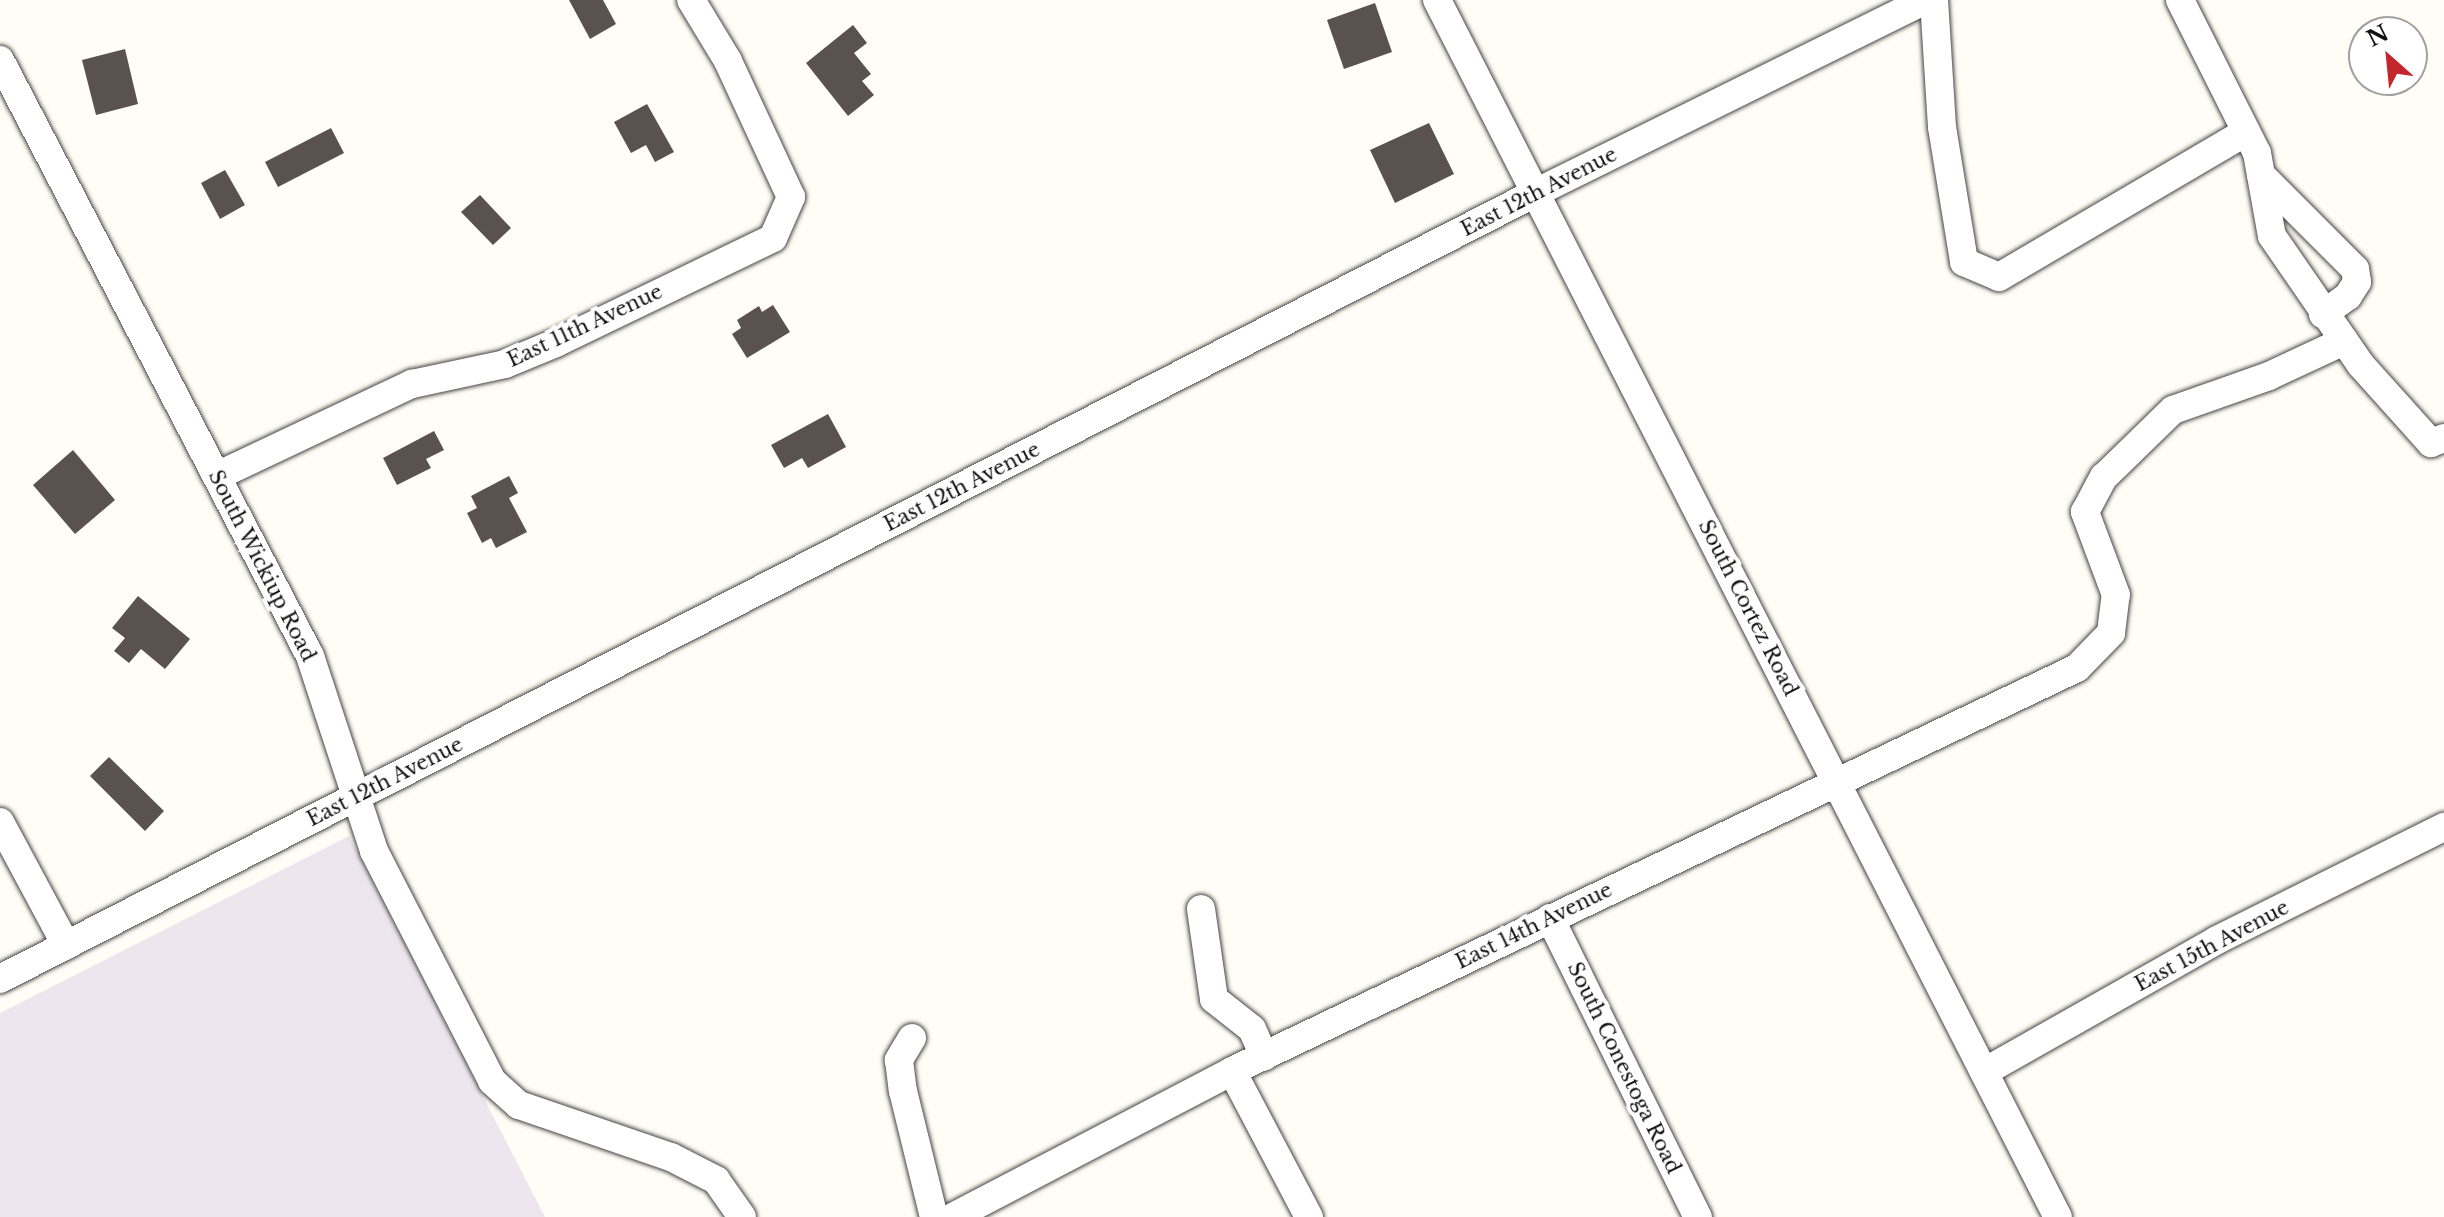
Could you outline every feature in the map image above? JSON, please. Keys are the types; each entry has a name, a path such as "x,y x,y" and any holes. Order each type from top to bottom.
{"street":[{"name":"East 11th Avenue","path":"217,476 412,384 505,364 556,343 773,238 791,197 728,61 691,0"},
{"name":"South Cortez Road","path":"1437,0 2058,1217"},
{"name":"East 12th Avenue","path":"0,979 1535,193 1926,0"},
{"path":"1934,0 1942,127 1964,262 1999,277 2254,153"},
{"path":"2180,0 2254,153 2279,246 2323,314 2431,443 2444,438"},
{"name":"South Wickiup Road","path":"0,60 310,656 374,851 492,1081 519,1105 671,1157 716,1180 742,1217"},
{"path":"2254,153 2303,213 2355,269 2357,282 2348,296 2323,314"},
{"path":"2279,246 2303,213"},
{"name":"East 14th Avenue","path":"953,1217 1232,1071 2077,668 2111,633 2116,595 2085,512 2104,477 2173,410 2269,376 2344,341"},
{"path":"0,822 66,945"},
{"name":"East 15th Avenue","path":"1984,1072 2217,940 2444,827"},
{"path":"1201,909 1214,999 1252,1029 1264,1056"},
{"name":"South Conestoga Road","path":"1550,918 1698,1217"},
{"path":"912,1038 899,1060 903,1091 934,1217"},
{"path":"1232,1071 1309,1217"}],"shaded area":[{"path":"349,836 545,1217 0,1217 0,1013"}],"building":[{"path":"569,0 603,0 616,24 590,39"},
{"path":"1375,3 1392,52 1344,69 1327,20"},
{"path":"853,25 867,43 854,53 871,74 862,81 874,95 848,116 806,63"},
{"path":"125,49 138,104 96,115 82,60"},
{"path":"647,104 674,152 655,162 646,145 631,153 614,122"},
{"path":"1429,123 1454,174 1395,203 1370,150"},
{"path":"331,128 344,153 278,187 265,162"},
{"path":"225,170 245,205 220,219 201,183"},
{"path":"480,195 511,228 493,245 461,212"},
{"path":"773,305 790,332 747,358 732,334 741,328 737,320 759,306 762,312"},
{"path":"828,414 846,447 808,468 802,458 784,468 771,445"},
{"path":"434,431 444,450 426,459 431,468 397,485 383,458"},
{"path":"73,450 115,500 75,534 33,485"},
{"path":"509,476 518,493 509,498 527,532 496,548 491,538 482,543 467,513 477,508 471,496"},
{"path":"138,596 190,639 165,669 141,649 129,663 114,651 125,638 112,628"},
{"path":"109,757 164,811 145,831 90,776"}]}
